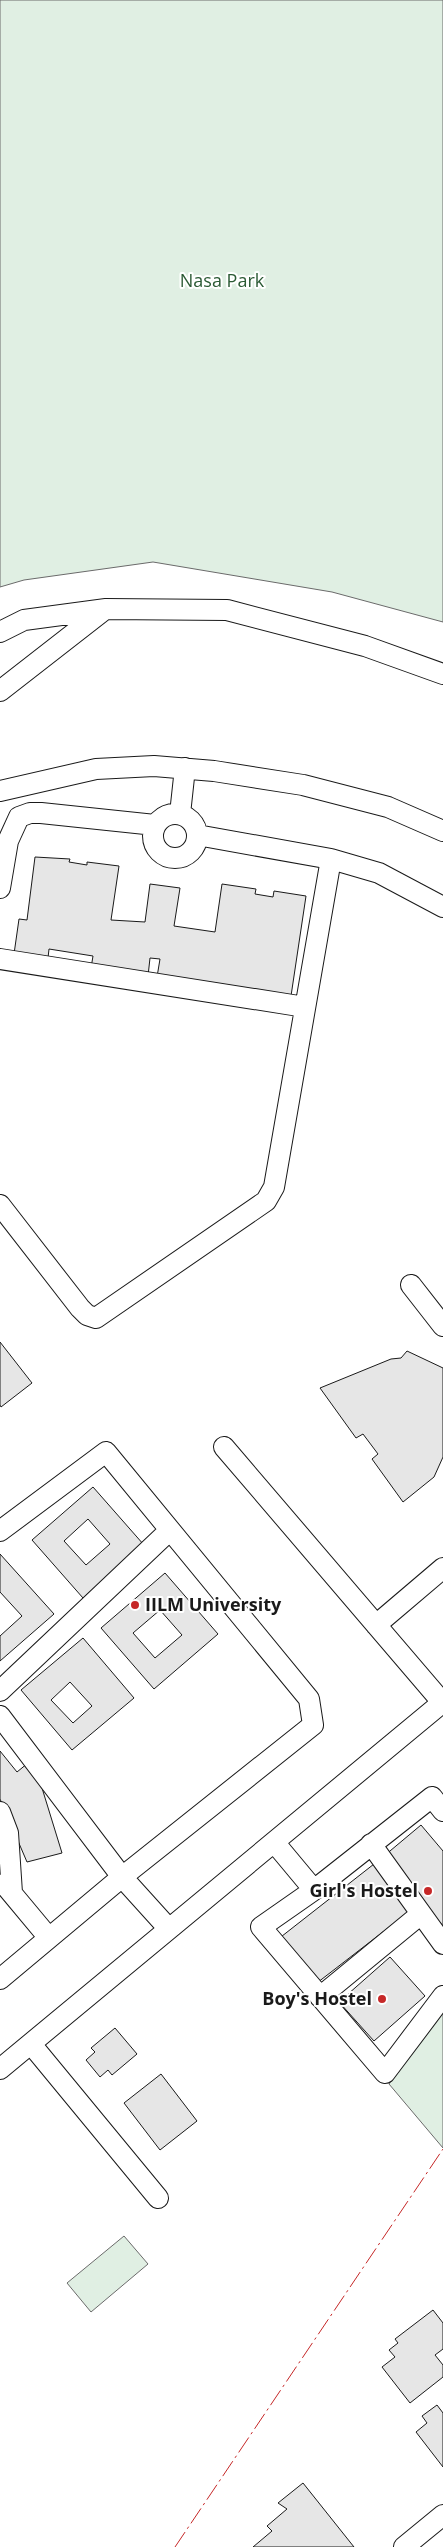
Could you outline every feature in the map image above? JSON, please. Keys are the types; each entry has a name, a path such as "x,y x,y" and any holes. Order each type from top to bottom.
{"street":[{"path":"0,691 106,609"},
{"path":"0,632 24,620 106,609 227,610 365,646 443,674"},
{"path":"0,791 96,769 154,766 185,768 303,785 388,807 443,831"},
{"path":"180,814 185,768"},
{"path":"0,888 8,841 13,826 19,817 24,815 42,813 155,826"},
{"path":"180,814 192,821 197,835 193,849 181,857 166,856 155,846 152,832 155,826 166,815 180,814"},
{"path":"197,835 330,859 379,873 443,907"},
{"path":"0,1204 80,1308 87,1315 96,1318 266,1201 274,1187 330,859"},
{"path":"0,959 305,1007"},
{"path":"411,1285 443,1326"},
{"path":"0,2069 443,1702 224,1447"},
{"path":"0,1531 106,1452 309,1699 313,1725 122,1877 0,1979"},
{"path":"0,1691 169,1531"},
{"path":"376,1624 443,1568"},
{"path":"0,1716 122,1877 169,1929"},
{"path":"443,1811 432,1797 314,1890 261,1926 385,2073 443,1996"},
{"path":"0,1812 8,1833 6,1886 49,1938"},
{"path":"274,1842 314,1890"},
{"path":"371,1844 443,1944"},
{"path":"320,1997 421,1914"},
{"path":"31,2044 158,2198"},
{"path":"404,2547 443,2515"}],"green space":[{"name":"Nasa Park","path":"0,0 443,0 443,622 332,592 153,562 24,580 0,587"},
{"path":"443,2010 443,2148 389,2084"},
{"path":"124,2236 148,2264 91,2312 67,2283"}],"building":[{"path":"35,857 70,859 69,862 87,865 87,862 119,866 111,920 145,922 150,884 180,888 174,926 215,932 222,884 256,889 255,894 273,897 274,891 306,896 291,996 157,977 160,959 150,958 148,976 91,968 93,956 49,949 48,958 14,954 19,919 27,920"},
{"path":"0,1342 32,1383 1,1407 0,1405"},
{"path":"407,1351 443,1368 443,1457 434,1477 403,1502 372,1459 378,1454 363,1434 356,1438 320,1388 391,1359 401,1358"},
{"path":"93,1487 144,1545 83,1598 32,1540","holes":["88,1519 110,1544 86,1565 64,1541"]},
{"path":"0,1554 54,1614 0,1661 0,1636 22,1616 0,1592"},
{"path":"165,1573 218,1634 154,1689 101,1628","holes":["160,1610 182,1635 155,1658 133,1633"]},
{"path":"83,1638 134,1698 72,1750 21,1690","holes":["70,1682 92,1706 73,1723 51,1700"]},
{"path":"0,1751 17,1772 28,1763 38,1775 62,1853 27,1862 0,1799"},
{"name":"Girl's Hostel","path":"421,1825 443,1851 443,1926 384,1856"},
{"path":"374,1864 410,1911 313,1986 277,1940"},
{"name":"Boy's Hostel","path":"390,1957 425,1996 374,2041 339,2002"},
{"path":"115,2028 137,2054 112,2075 108,2070 100,2077 86,2060 95,2052 91,2048"},
{"path":"161,2074 197,2121 160,2150 124,2103"},
{"path":"433,2310 443,2323 443,2349 435,2355 443,2365 443,2377 410,2403 382,2367 395,2357 389,2350 398,2343 395,2339"},
{"path":"437,2405 443,2413 443,2467 416,2432 427,2423 422,2416"},
{"path":"303,2483 354,2547 253,2547 272,2531 267,2526 287,2509 278,2503"}],"power":[{"path":"175,2547 443,2149"}],"place":[{"name":"IILM University","path":"135,1605"},
{"name":"Girl's Hostel","path":"428,1891"},
{"name":"Boy's Hostel","path":"382,1999"}]}
